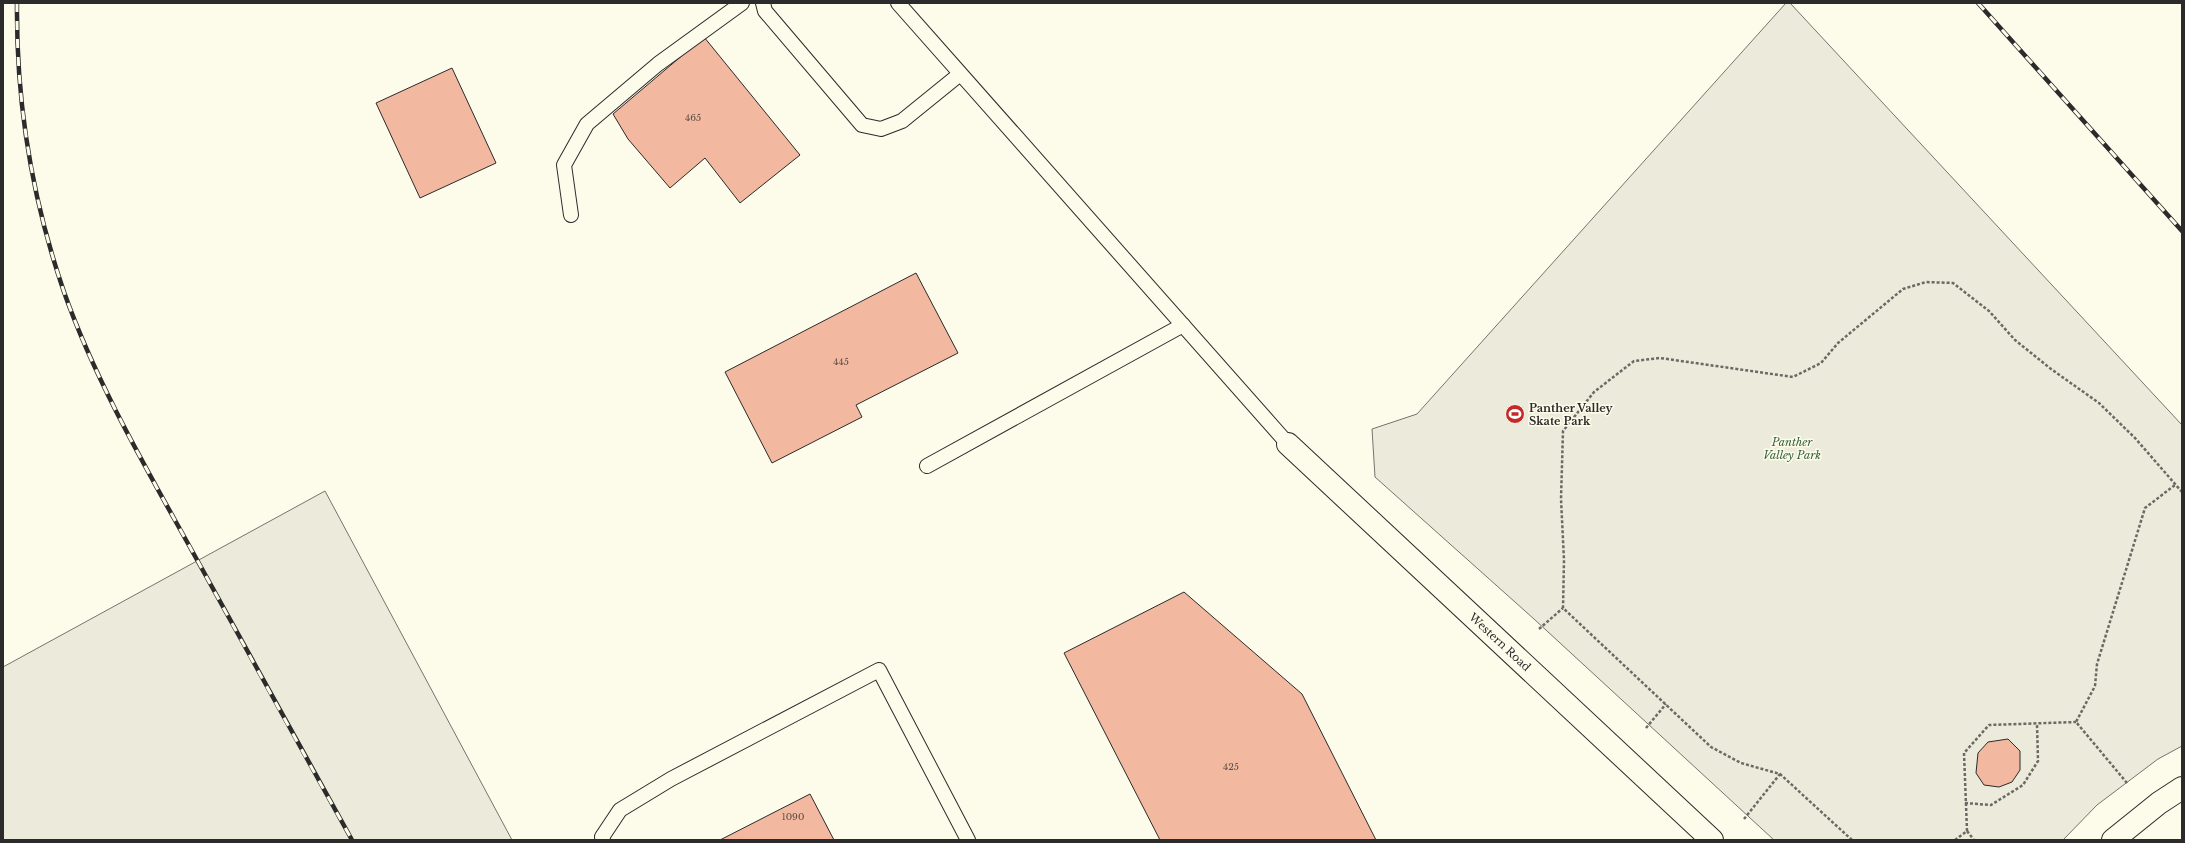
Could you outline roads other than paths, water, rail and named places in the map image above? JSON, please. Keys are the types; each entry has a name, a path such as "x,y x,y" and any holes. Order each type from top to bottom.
{"street":[{"name":"Western Road","path":"1288,444 1712,840"},
{"path":"2113,840 2153,808 2182,788"}],"lane":[{"path":"571,215 564,165 587,124 658,64 742,3"},
{"path":"763,3 765,11 862,125 881,129 902,121 960,74"},
{"path":"898,3 1288,444"},
{"path":"927,466 1183,325"},
{"path":"603,840 602,837 620,810 671,780 879,670 968,840"}],"railway":[{"path":"17,3 19,76 28,149 43,221 53,257 64,292 78,328 109,398 145,466 352,840"},
{"path":"1978,3 2182,231"}],"place":[{"name":"Panther Valley Skate Park","path":"1515,414"}],"park label":[{"name":"Panther Valley Park","path":"1792,448"}]}
